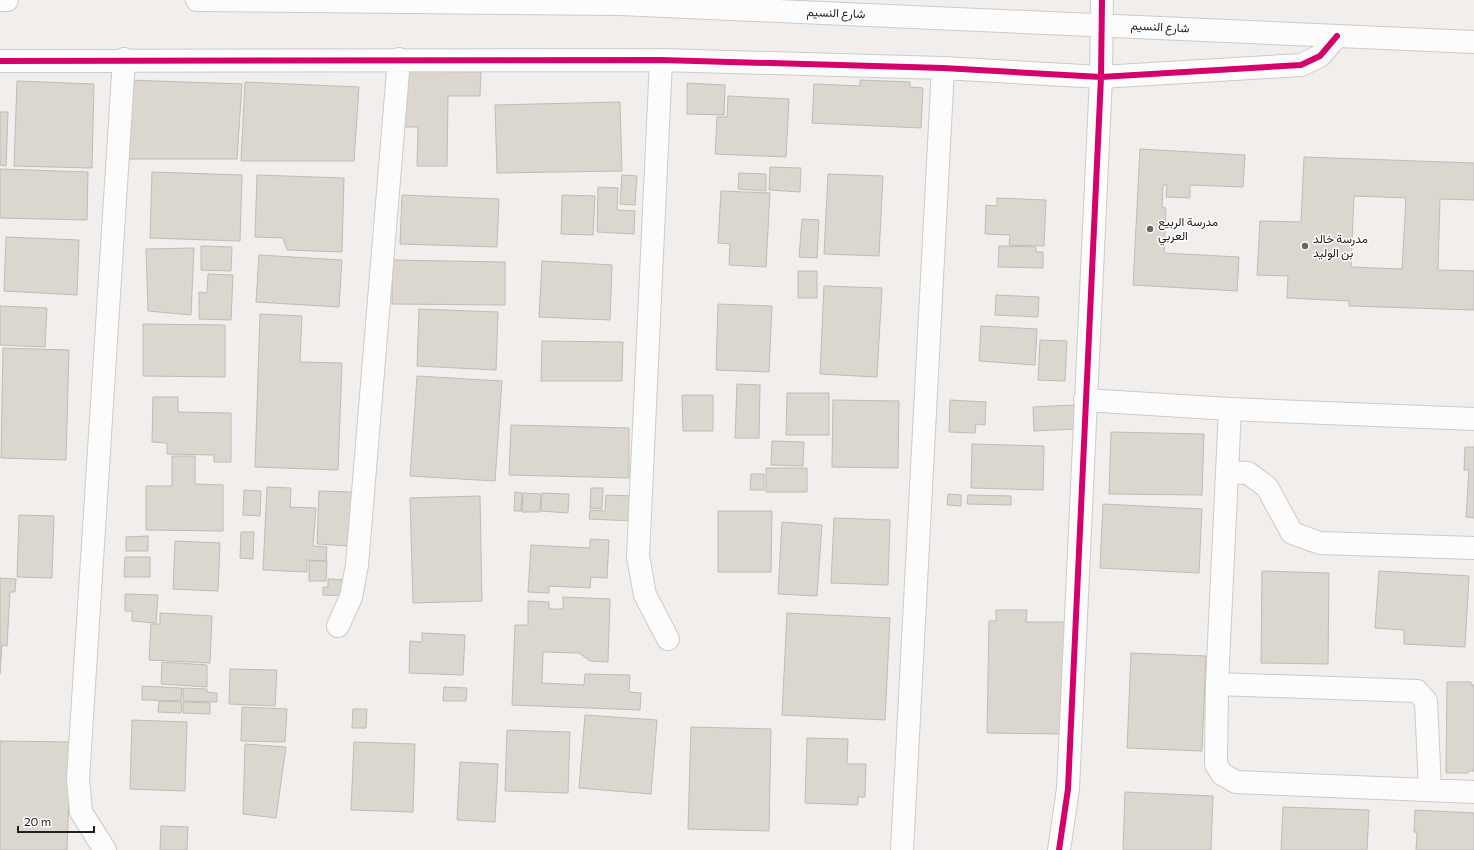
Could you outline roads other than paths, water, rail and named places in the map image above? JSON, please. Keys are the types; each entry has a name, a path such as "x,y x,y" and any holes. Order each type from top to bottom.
{"street":[{"path":"0,0 7,0"},
{"name":"شارع النسيم","path":"197,0 620,4 1102,24 1474,42"},
{"path":"1059,850 1068,789 1101,77 1102,0"},
{"path":"0,61 124,59 661,60 943,68 1101,77 1296,66 1310,62 1320,56 1337,36"},
{"path":"105,850 81,812 78,779 124,59"},
{"path":"338,626 351,597 357,565 399,59"},
{"path":"661,60 638,556 645,595 668,639"},
{"path":"902,850 943,68"},
{"path":"1085,400 1230,409 1474,419"},
{"path":"1230,409 1217,684 1216,764 1222,774 1236,782 1474,792"},
{"path":"1227,472 1248,473 1267,487 1292,533 1320,543 1474,548"},
{"path":"1217,684 1417,691 1426,701 1430,789"}],"place":[{"name":"مدرسة الربيع العربي","path":"1150,229"},
{"name":"مدرسة خالد بن الوليد","path":"1305,246"}]}
